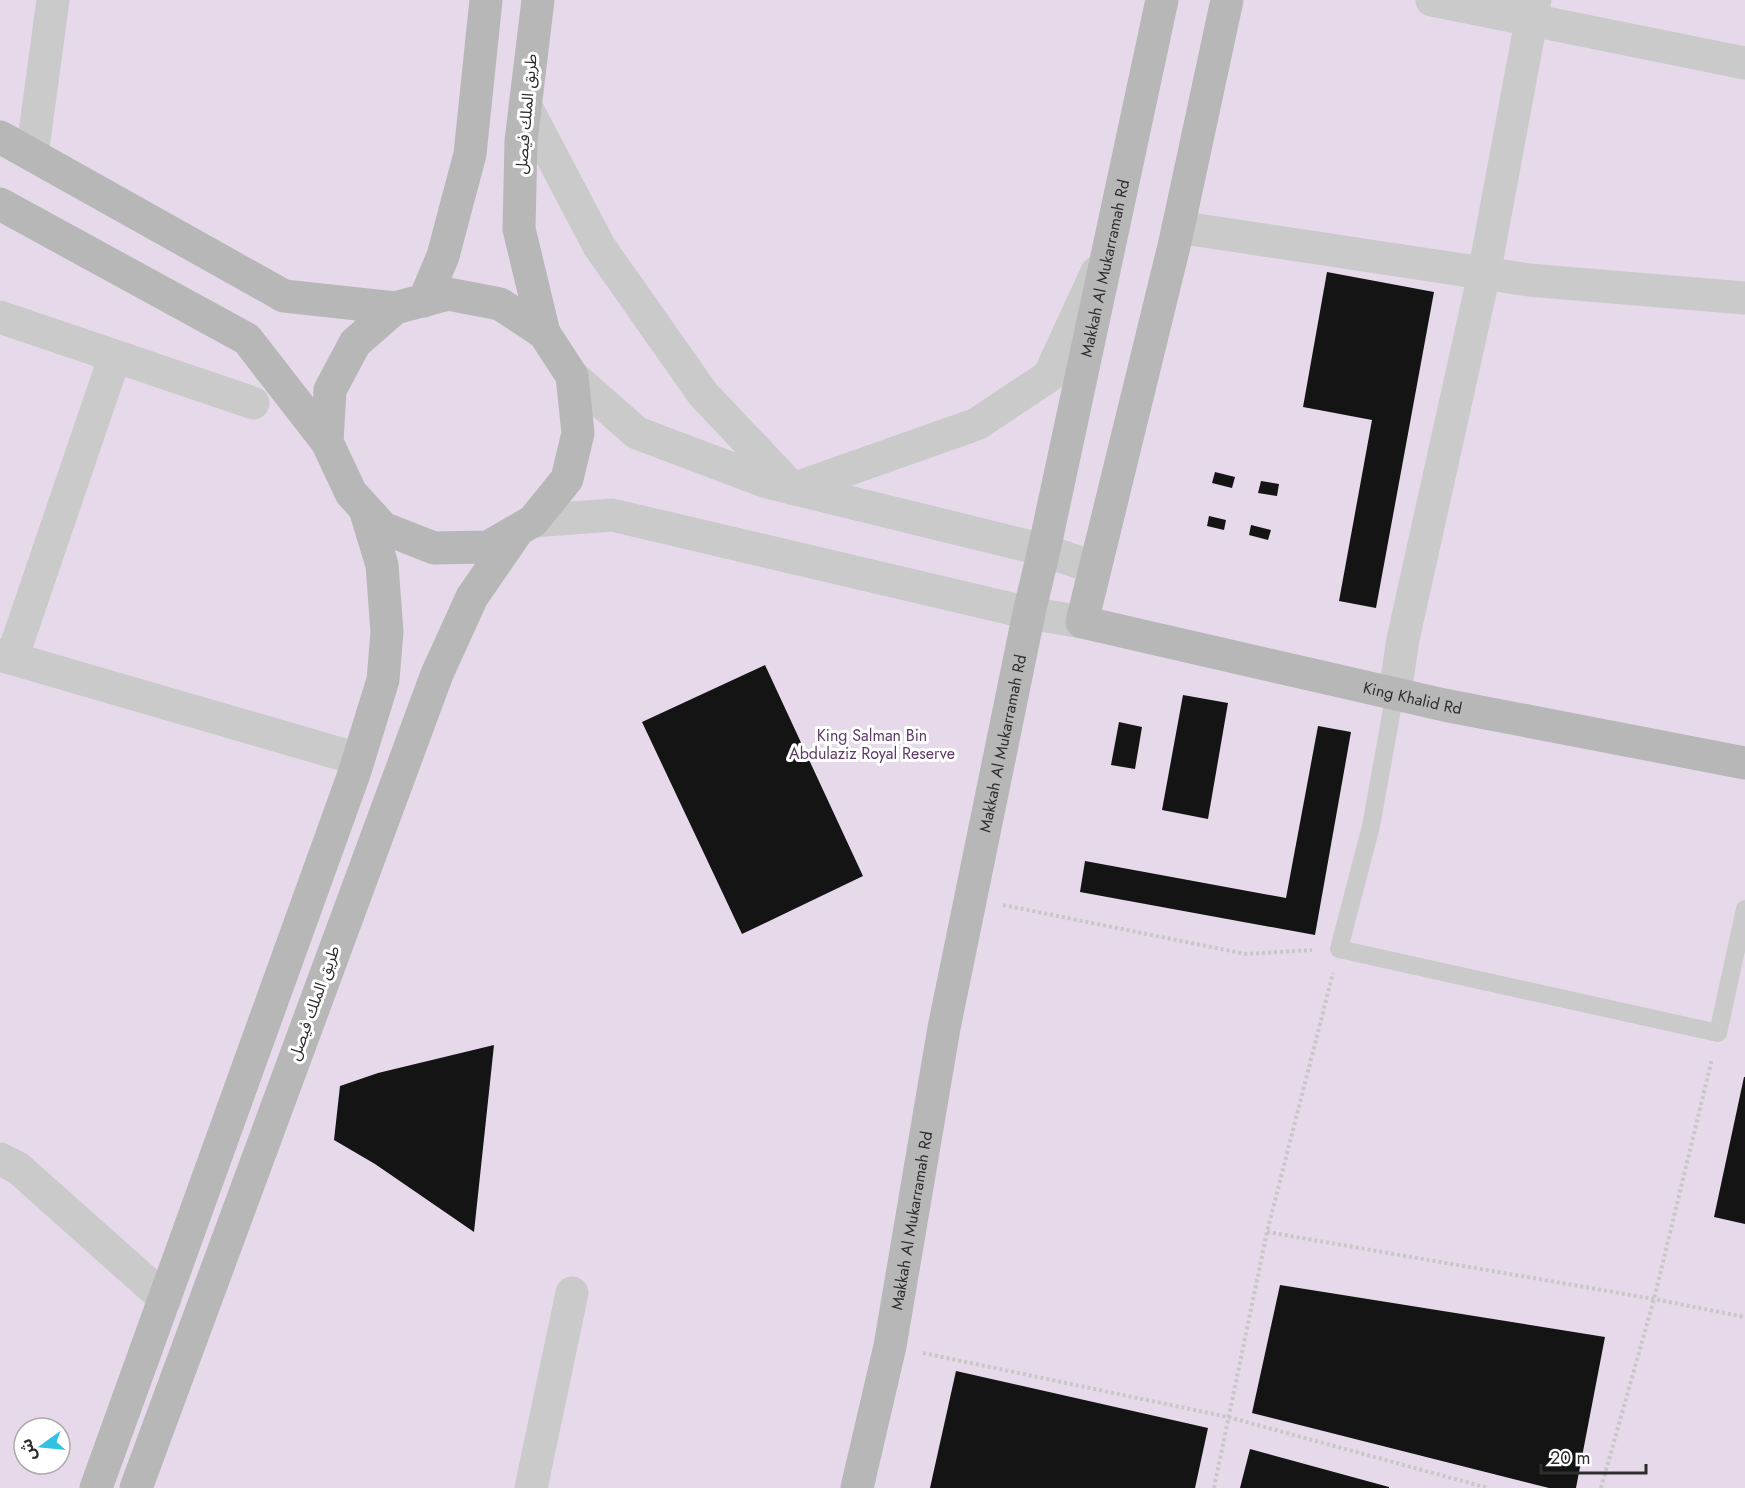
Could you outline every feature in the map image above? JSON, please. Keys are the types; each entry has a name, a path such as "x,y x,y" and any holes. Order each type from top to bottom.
{"street":[{"path":"32,155 54,0"},
{"path":"409,305 443,256 470,154 486,0"},
{"name":"طريق الملك فيصل","path":"538,0 521,141 519,229 544,333"},
{"name":"Makkah Al Mukarramah Rd","path":"857,1488 890,1346 944,1028 970,899 1029,613 1162,0"},
{"path":"0,204 247,339 327,442 351,494 383,528 434,548 488,547 526,525 612,515 1029,613 1082,622 1178,228 1227,0"},
{"path":"1432,0 1533,10 1745,63"},
{"path":"1395,693 1403,639 1484,274 1533,10"},
{"path":"525,105 599,246 612,265 703,394 793,489"},
{"path":"0,138 284,296 409,305"},
{"path":"1178,228 1528,280 1745,297"},
{"path":"793,489 977,424 1048,376 1108,249"},
{"path":"327,442 330,390 355,343 409,305 448,294 500,304 544,333 572,376 637,433 767,482 1044,550 1094,568"},
{"path":"0,317 254,404"},
{"path":"115,356 6,656 358,759"},
{"name":"طريق الملك فيصل","path":"136,1488 437,674 472,597 526,525 567,479 578,433 572,376"},
{"path":"96,1488 358,759 383,680 387,632 382,565 365,508"},
{"name":"King Khalid Rd","path":"1082,622 1444,705 1745,763"},
{"path":"0,1159 18,1168 165,1299"},
{"path":"531,1488 572,1293"}],"lane":[{"path":"1395,693 1371,826 1339,949 1718,1033 1745,909"}],"path":[{"path":"970,899 1246,954 1339,949 1267,1232 1214,1488"},
{"path":"1601,1488 1654,1299 1718,1033"},
{"path":"1267,1232 1745,1317"},
{"path":"890,1346 1228,1417 1488,1488"}],"green space":[{"name":"King Salman Bin Abdulaziz Royal Reserve","path":"0,0 1745,0 1745,1488 0,1488"}],"building":[{"path":"1327,272 1434,292 1376,608 1339,601 1372,420 1303,407"},
{"path":"1215,472 1235,477 1232,488 1212,483"},
{"path":"1261,481 1279,484 1277,496 1258,493"},
{"path":"1209,516 1226,520 1224,530 1207,526"},
{"path":"1251,525 1271,530 1268,540 1249,535"},
{"path":"765,665 863,876 742,934 642,722"},
{"path":"1183,695 1228,703 1208,819 1162,810"},
{"path":"1119,722 1142,727 1135,769 1111,765"},
{"path":"1318,726 1351,732 1315,935 1080,892 1085,861 1286,898"},
{"path":"494,1045 474,1232 375,1164 334,1140 340,1086 378,1073"},
{"path":"1745,1077 1745,1224 1714,1217"},
{"path":"1280,1285 1605,1337 1576,1488 1549,1488 1252,1413"},
{"path":"956,1371 1208,1428 1195,1488 930,1488"},
{"path":"1250,1449 1389,1487 1389,1488 1240,1488"}]}
